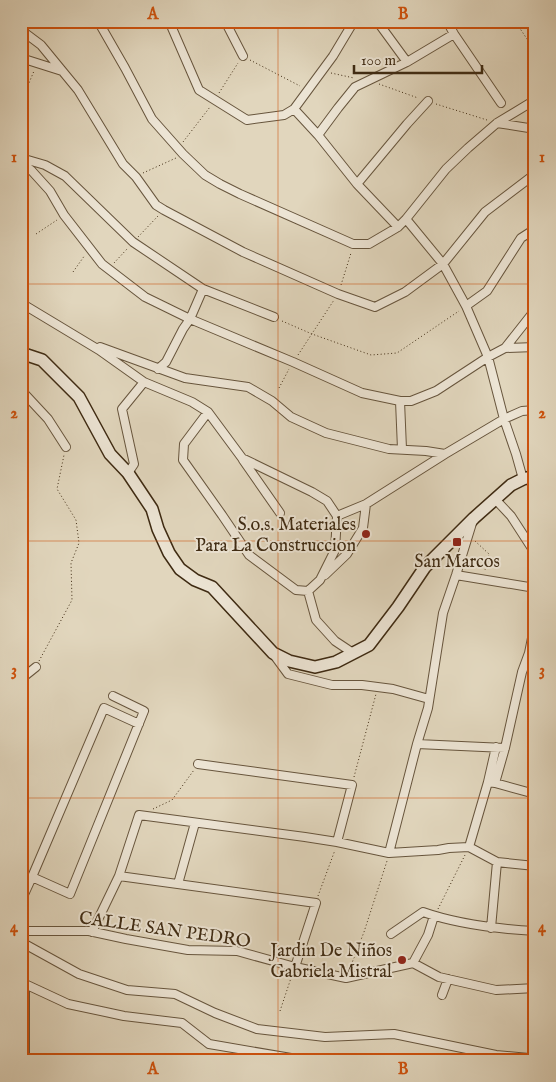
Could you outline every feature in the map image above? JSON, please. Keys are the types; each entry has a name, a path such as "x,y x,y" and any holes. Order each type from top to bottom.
{"street":[{"path":"98,21 152,119 183,154 206,175 240,194 353,244 369,244 398,227 446,169 468,148 497,123 535,100"},
{"path":"168,21 199,90 247,120 284,115 292,110 322,71 354,21"},
{"path":"225,21 243,56"},
{"path":"377,21 407,62"},
{"path":"447,21 501,103"},
{"path":"21,30 41,45 78,90 123,164 136,177 156,205 243,252 338,294 375,308 405,292 443,264 485,212 535,174"},
{"path":"318,135 355,87 407,62 454,34"},
{"path":"21,58 63,72"},
{"path":"356,184 428,101"},
{"path":"292,110 318,135 356,184 398,227"},
{"path":"497,123 535,129"},
{"path":"21,160 50,191 64,215 102,264 144,297 190,319 362,393 400,401 411,401 436,391 505,348 535,310"},
{"path":"21,160 45,165 66,176 133,242 203,289 274,317"},
{"path":"406,218 443,264 466,306 488,357 522,478"},
{"path":"466,306 486,290 522,238 535,229"},
{"path":"158,369 166,362 190,319 203,289"},
{"path":"21,303 99,350 144,382 192,402 208,412 280,513"},
{"path":"84,341 185,378 248,387 272,401 290,416 326,433 389,449 445,454"},
{"path":"505,348 535,347"},
{"path":"21,353 42,360 79,397 110,454 128,473 152,509 158,529 169,553 180,569 195,580 212,587 273,653 288,674 332,686 362,685 393,689 429,700"},
{"path":"128,473 134,464 122,409 144,382"},
{"path":"21,390 48,419 66,447"},
{"path":"400,401 402,449"},
{"path":"337,516 366,504 504,419 522,411 535,410"},
{"path":"208,412 184,444 183,460 249,555 296,590 308,591 347,554 363,528 366,504"},
{"path":"242,458 327,501 337,516 335,550 320,580"},
{"path":"273,653 289,661 315,667 336,662 369,645 425,567 474,518 511,485 522,478 535,476"},
{"path":"495,499 510,516 535,553"},
{"path":"389,853 428,708 443,613 474,518"},
{"path":"456,575 535,588"},
{"path":"308,591 316,620 335,641 353,653"},
{"path":"469,847 505,748 535,623"},
{"path":"21,679 36,667"},
{"path":"32,877 70,894 144,711 113,696"},
{"path":"21,901 104,708 139,724"},
{"path":"417,744 505,748"},
{"path":"492,783 496,747"},
{"path":"198,764 352,785 337,842"},
{"path":"492,783 535,794"},
{"path":"92,932 118,876 138,815 337,842 389,853 469,847 497,862 535,866"},
{"path":"178,884 195,822"},
{"path":"491,928 497,862"},
{"path":"118,876 316,903 295,967"},
{"path":"391,934 423,912 491,928 535,931"},
{"path":"434,916 428,935 413,963 439,977 496,990 535,988"},
{"name":"CALLE SAN PEDRO","path":"21,931 89,931 188,950 236,951 346,978 413,963"},
{"path":"21,942 80,974 127,990 175,994 215,1013 257,1029 325,1037 394,1034 496,1055 529,1058 535,1056"},
{"path":"442,995 448,979"},
{"path":"26,1061 23,982 68,1004 124,1016 182,1023 210,1044 291,1058 325,1061"}],"path":[{"path":"516,21 535,51"},
{"path":"243,56 308,90"},
{"path":"21,102 37,63"},
{"path":"322,71 369,81 497,123"},
{"path":"136,177 183,154"},
{"path":"109,269 164,210"},
{"path":"36,234 64,215"},
{"path":"279,388 293,362 338,294 353,244"},
{"path":"73,272 90,248"},
{"path":"274,317 312,334 371,355 397,352 466,306"},
{"path":"36,667 72,600 71,563 79,543 76,520 57,489 66,447"},
{"path":"469,536 489,554 482,580"},
{"path":"352,785 378,687"},
{"path":"138,815 172,800 198,764"},
{"path":"316,903 337,842"},
{"path":"434,916 469,847"},
{"path":"346,978 364,932 389,853"},
{"path":"280,1011 295,967"}],"place":[{"name":"S.o.s. Materiales Para La Construccion","path":"366,534"},
{"name":"San Marcos","path":"457,542"},
{"name":"Jardin De Niños Gabriela Mistral","path":"402,960"}]}
